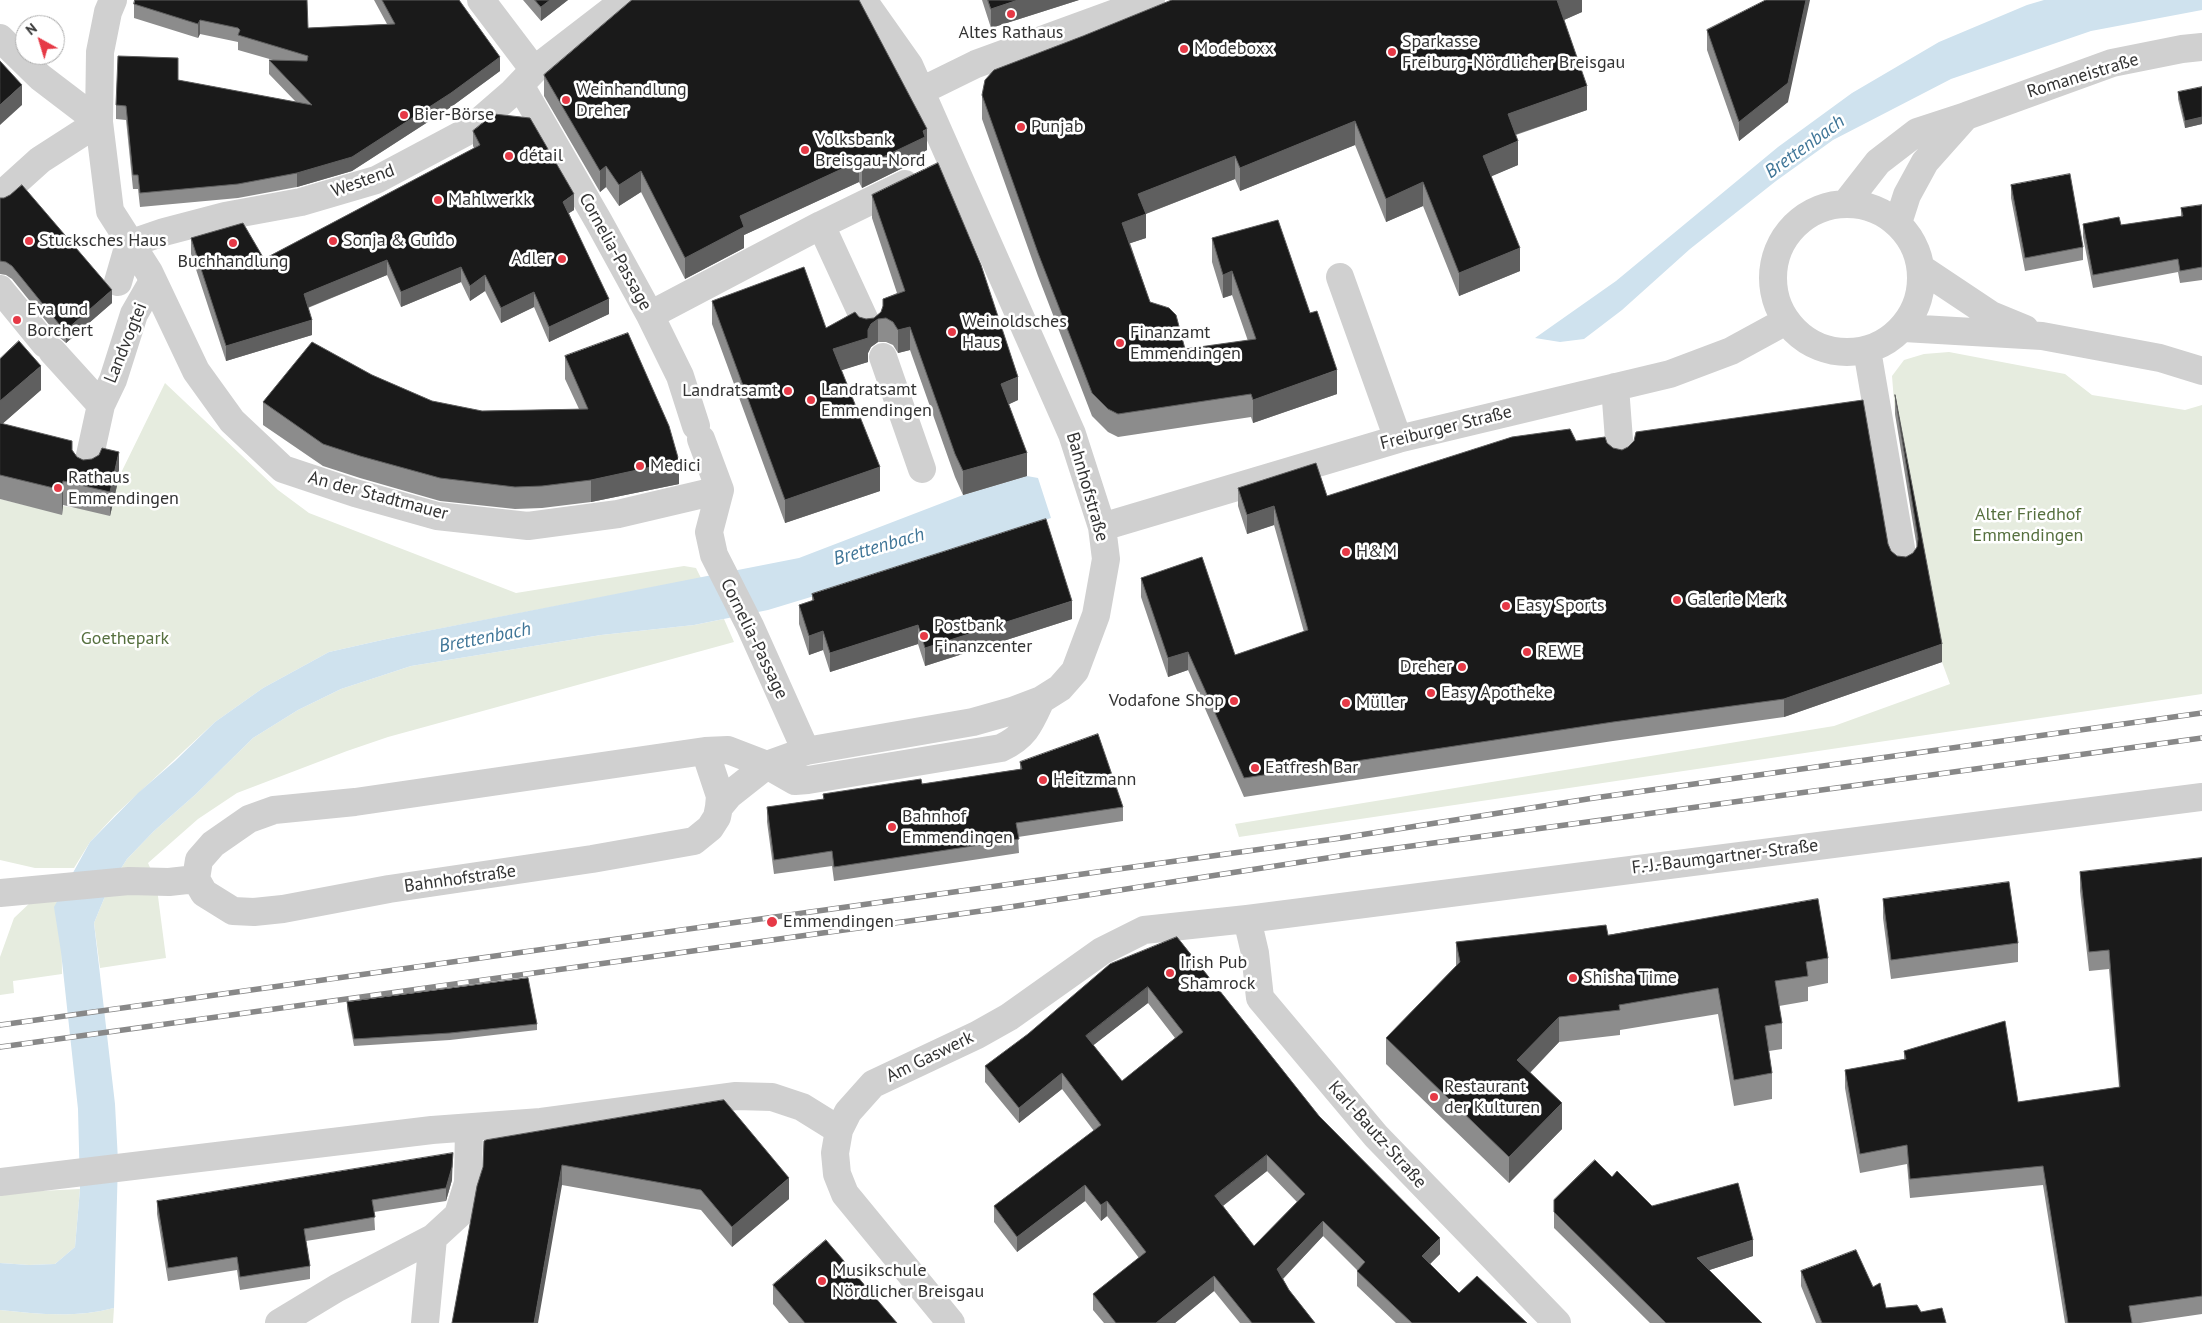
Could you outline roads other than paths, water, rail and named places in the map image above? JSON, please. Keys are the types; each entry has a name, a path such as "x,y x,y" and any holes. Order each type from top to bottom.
{"street":[{"name":"Landvogtei","path":"112,0 100,52 99,122 110,211 153,281 184,346"},
{"name":"Cornelia-Passage","path":"481,0 527,78 599,222 650,315 680,376 720,490 709,532 714,555 750,626 806,751"},
{"name":"Westend","path":"129,244 164,232 225,216 301,202 376,180 468,131 527,78 625,0"},
{"name":"Bahnhofstraße","path":"196,879 204,893 233,911 254,912 283,909 389,889 592,859 694,841 710,828 719,807 742,784 767,765 806,751 973,722 1012,711 1041,700 1060,688 1075,671 1096,615 1106,559 1102,527 1072,434 954,161 910,64 863,0"},
{"path":"921,91 976,64 1142,4"},
{"path":"0,38 40,77 99,122 40,160 0,196"},
{"name":"Romaneistraße","path":"1846,203 1878,162 1917,132 2112,63 2182,49 2202,47"},
{"name":"Romaneistraße","path":"1898,223 1907,194 1925,162 1966,116"},
{"path":"650,315 821,225 954,161"},
{"path":"1846,203 1874,208 1898,223 1914,244 1922,270 1919,301 1904,328 1886,342 1867,350 1844,353 1822,348 1802,338 1786,321 1776,301 1773,278 1776,255 1786,235 1802,218 1823,208 1846,203"},
{"path":"821,225 868,328"},
{"name":"Landvogtei","path":"118,282 129,244"},
{"path":"1922,270 1991,315 2042,336"},
{"path":"1340,277 1398,439"},
{"name":"Landvogtei","path":"87,469 101,405 113,380 134,314 153,281"},
{"name":"Landvogtei","path":"0,289 101,405"},
{"name":"Freiburger Straße","path":"1102,527 1398,439 1670,374 1731,351 1786,321"},
{"path":"1904,328 2042,336 2160,358 2202,371"},
{"name":"An der Stadtmauer","path":"184,346 196,372 232,421 283,469 355,494 437,516 528,526 618,514 720,490"},
{"path":"1867,350 1901,548"},
{"path":"882,357 922,469"},
{"path":"1614,387 1620,453"},
{"path":"0,893 130,881 169,882 196,879 199,860 212,844 249,819 274,810 355,802 705,751 728,750 767,765 795,781 1001,748 1016,741 1032,721 1041,700"},
{"path":"705,751 720,796 719,807"},
{"name":"F.-J.-Baumgartner-Straße","path":"1247,919 2202,796"},
{"name":"Am Gaswerk","path":"951,1323 845,1194 837,1174 835,1153 840,1130 848,1112 873,1084 977,1035 1009,1017 1113,944 1144,930 1247,919"},
{"name":"Karl-Bautz-Straße","path":"1247,919 1255,953 1260,998 1376,1136 1557,1323"},
{"path":"0,1182 432,1130 541,1122 736,1096 772,1097 802,1107 840,1130"},
{"path":"279,1323 336,1288 433,1238 458,1215 468,1183 469,1128"},
{"path":"425,1323 433,1238"}],"water":[{"name":"Brettenbach","path":"2044,0 2202,0 2202,10 2091,31 1951,79 1833,140 1776,181 1690,249 1622,310 1584,339 1560,342 1535,338 1616,281 1778,147 1852,93 1939,42 2027,5"},
{"name":"Brettenbach","path":"1027,476 1038,478 1051,518 768,610 694,625 601,635 411,666 341,689 298,710 253,738 127,859 108,889 94,923 115,1104 118,1161 114,1308 71,1314 43,1314 0,1310 0,1263 55,1264 75,1247 80,1189 78,1109 61,952 54,907 90,842 138,793 175,761 215,722 263,688 329,652 391,638 799,558 963,495"}],"railway":[{"path":"0,1025 1341,838 1594,798 2202,713"},
{"path":"0,1047 1010,907 1353,854 2202,738"}],"place":[{"name":"Altes Rathaus","path":"1011,14"},
{"name":"Modeboxx","path":"1184,49"},
{"name":"Sparkasse Freiburg-Nördlicher Breisgau","path":"1392,52"},
{"name":"Weinhandlung Dreher","path":"566,100"},
{"name":"Bier-Börse","path":"404,115"},
{"name":"Punjab","path":"1021,127"},
{"name":"Volksbank Breisgau-Nord","path":"805,150"},
{"name":"détail","path":"509,156"},
{"name":"Mahlwerkk","path":"438,200"},
{"name":"Stucksches Haus","path":"29,241"},
{"name":"Sonja & Guido","path":"333,241"},
{"name":"Buchhandlung","path":"233,243"},
{"name":"Adler","path":"562,259"},
{"name":"Eva und Borchert","path":"17,320"},
{"name":"Weinoldsches Haus","path":"952,332"},
{"name":"Finanzamt Emmendingen","path":"1120,343"},
{"name":"Landratsamt","path":"788,391"},
{"name":"Landratsamt Emmendingen","path":"811,400"},
{"name":"Medici","path":"640,466"},
{"name":"Rathaus Emmendingen","path":"58,488"},
{"name":"H&M","path":"1346,552"},
{"name":"Galerie Merk","path":"1677,600"},
{"name":"Easy Sports","path":"1506,606"},
{"name":"Postbank Finanzcenter","path":"924,636"},
{"name":"REWE","path":"1527,652"},
{"name":"Dreher","path":"1462,667"},
{"name":"Easy Apotheke","path":"1431,693"},
{"name":"Vodafone Shop","path":"1234,701"},
{"name":"Müller","path":"1346,703"},
{"name":"Eatfresh Bar","path":"1255,768"},
{"name":"Heitzmann","path":"1043,780"},
{"name":"Bahnhof Emmendingen","path":"892,827"},
{"name":"Emmendingen","path":"772,922"},
{"name":"Irish Pub Shamrock","path":"1170,973"},
{"name":"Shisha Time","path":"1573,978"},
{"name":"Restaurant der Kulturen","path":"1434,1097"},
{"name":"Musikschule Nördlicher Breisgau","path":"822,1281"}],"park label":[{"name":"Alter Friedhof Emmendingen","path":"2028,525"},
{"name":"Goethepark","path":"125,639"}]}
